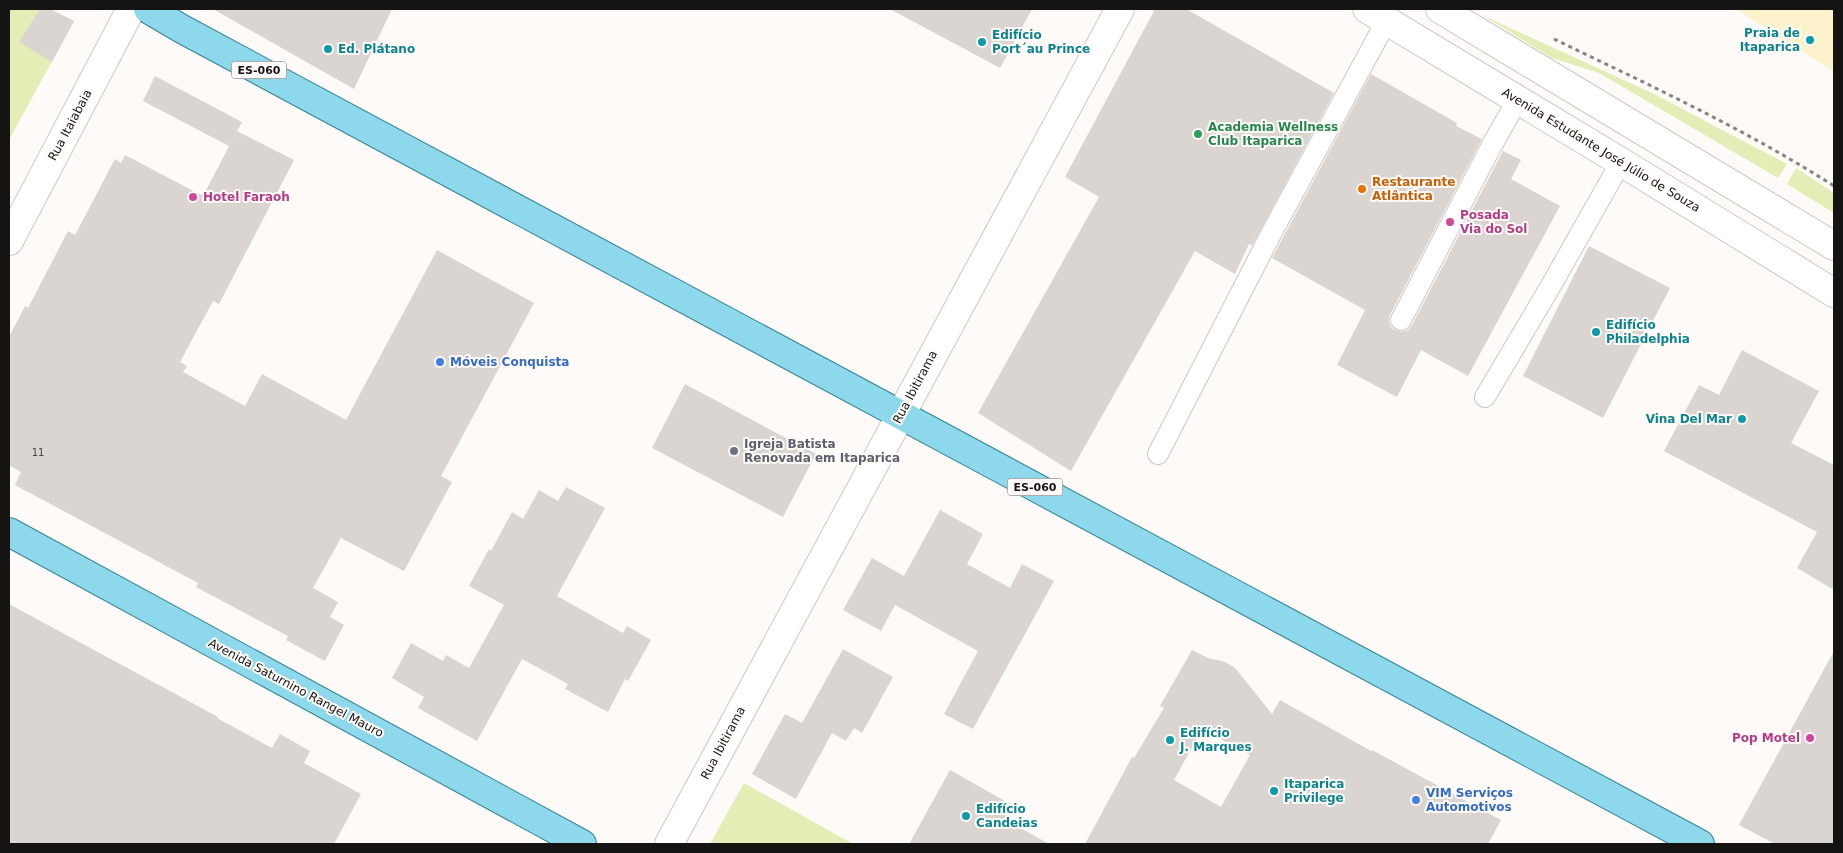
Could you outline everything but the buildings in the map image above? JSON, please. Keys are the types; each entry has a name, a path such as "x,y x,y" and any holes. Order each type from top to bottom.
{"main road":[{"name":"ES-060","path":"148,9 182,29 1700,844"},
{"name":"Avenida Saturnino Rangel Mauro","path":"9,532 582,844"}],"street":[{"name":"Rua Itaiabaia","path":"9,241 131,9"},
{"name":"Rua Ibitirama","path":"669,844 1120,9"},
{"path":"1440,9 1834,246"},
{"name":"Avenida Estudante José Júlio de Souza","path":"1377,14 1834,293"}],"lane":[{"path":"1158,454 1271,234 1377,14"},
{"path":"1401,320 1487,154 1518,99"},
{"path":"1485,397 1621,162"}],"path":[{"path":"1548,36 1662,91 1770,147 1834,186"}],"green space":[{"path":"9,9 50,9 74,21 9,140"},
{"path":"1482,15 1652,93 1787,164 1778,178 1599,73 1552,58"},
{"path":"1796,168 1834,193 1834,213 1787,184"},
{"path":"744,783 853,844 710,844"}],"sand":[{"name":"Praia de Itaparica","path":"1736,9 1834,9 1834,72"}],"place":[{"name":"Praia de Itaparica","path":"1810,40"},
{"name":"Edifício Port´au Prince","path":"982,42"},
{"name":"Ed. Plátano","path":"328,49"},
{"name":"Academia Wellness Club Itaparica","path":"1198,134"},
{"name":"Restaurante Atlântica","path":"1362,189"},
{"name":"Hotel Faraoh","path":"193,197"},
{"name":"Posada Via do Sol","path":"1450,222"},
{"name":"Edifício Philadelphia","path":"1596,332"},
{"name":"Móveis Conquista","path":"440,362"},
{"name":"Vina Del Mar","path":"1742,419"},
{"name":"Igreja Batista Renovada em Itaparica","path":"734,451"},
{"name":"Pop Motel","path":"1810,738"},
{"name":"Edifício J. Marques","path":"1170,740"},
{"name":"Itaparica Privilege","path":"1274,791"},
{"name":"VIM Serviços Automotivos","path":"1416,800"},
{"name":"Edifício Candeias","path":"966,816"}]}
